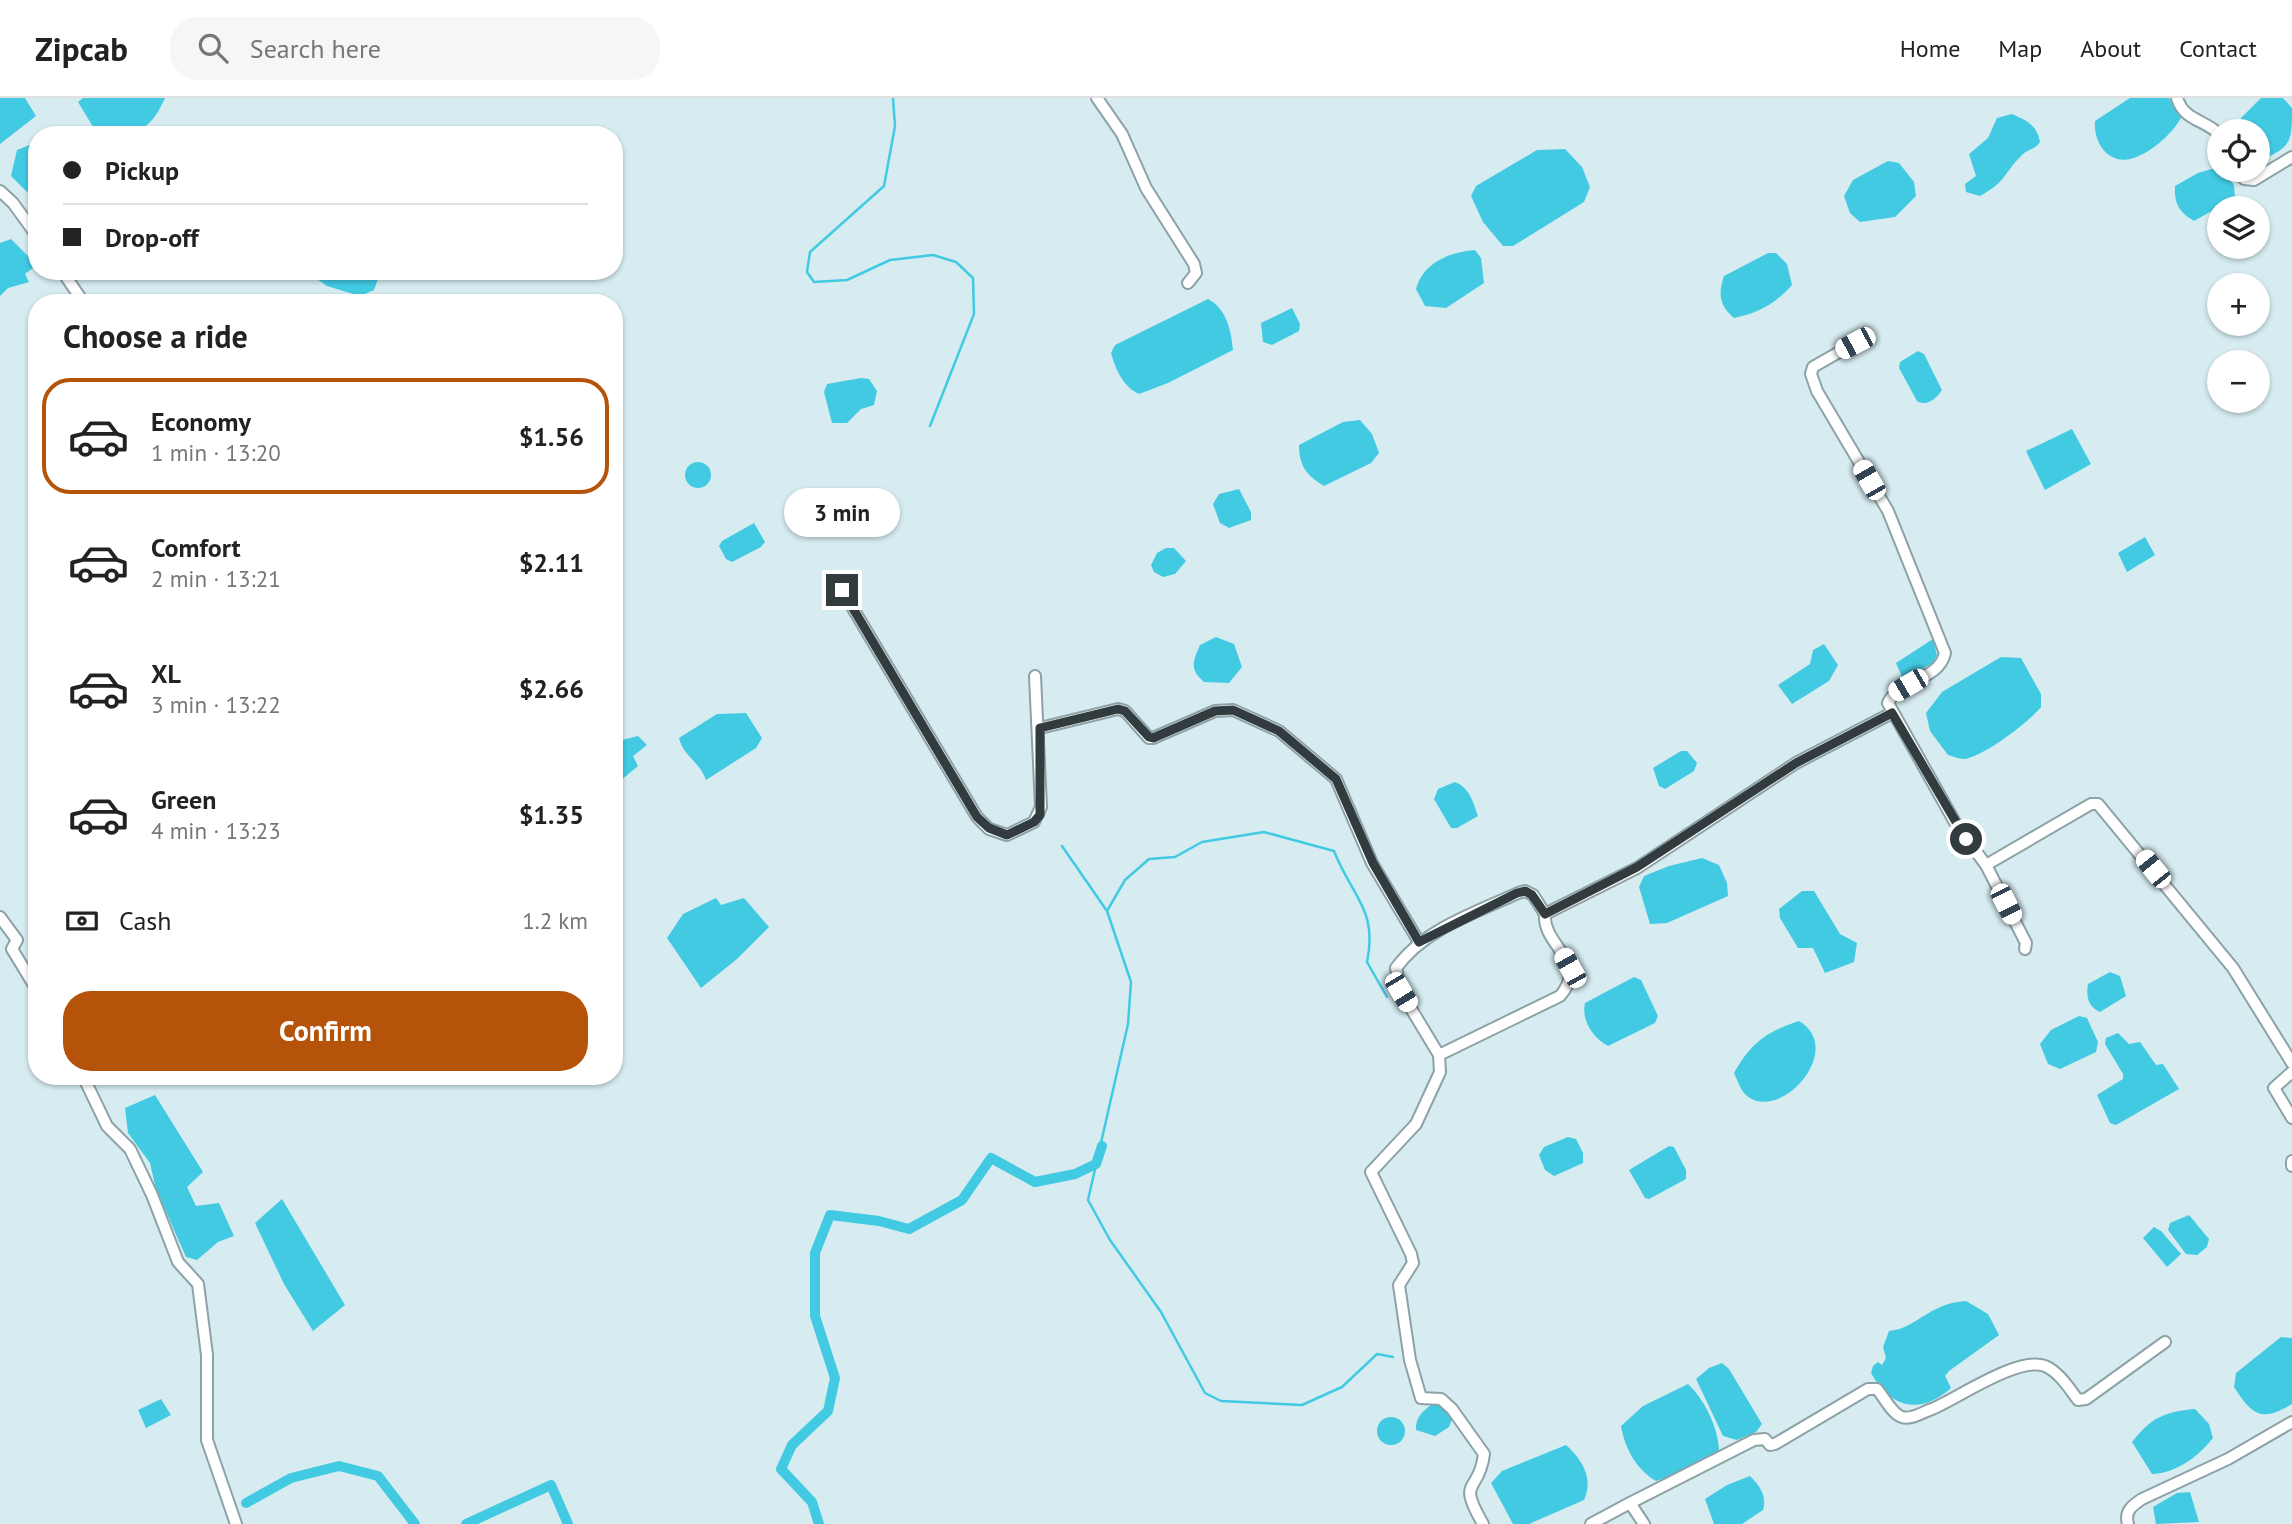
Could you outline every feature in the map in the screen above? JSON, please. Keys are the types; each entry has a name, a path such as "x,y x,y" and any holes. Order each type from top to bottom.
{"street":[{"path":"1097,98 1122,134 1146,188 1194,264 1196,273 1188,283"},
{"path":"2176,98 2180,108 2194,121 2207,128"},
{"path":"2270,170 2292,157"},
{"path":"0,191 28,224"},
{"path":"1855,343 1813,367 1811,374 1817,391 1888,511 1945,653 1943,662 1934,671 1892,695 1888,702 1957,826 1986,865 2026,943 2025,949"},
{"path":"842,590 977,817 989,828 1007,835 1034,822 1040,815 1040,728 1035,676"},
{"path":"1040,728 1118,709 1125,711 1153,738 1215,711 1233,710 1279,731 1336,779 1373,863 1419,942"},
{"path":"1545,914 1637,867 1796,763 1892,713"},
{"path":"1986,865 2091,804 2098,804 2233,968 2292,1063"},
{"path":"1439,1055 1560,996 1568,987 1570,968 1546,925 1545,914 1532,895 1525,891 1419,942 1409,950 1396,968 1401,992 1439,1055 1440,1072 1416,1124 1371,1172 1413,1263 1399,1285 1410,1360 1421,1398 1441,1399 1452,1409 1484,1454 1483,1467 1469,1488 1469,1499 1483,1524"},
{"path":"0,917 17,940 12,949 28,975"},
{"path":"2292,1072 2274,1088 2292,1118"},
{"path":"86,1085 107,1126 130,1149 178,1262 198,1284 207,1356 207,1440 236,1524"},
{"path":"1591,1524 1754,1440 1765,1439 1770,1445 1775,1444 1868,1389 1877,1389 1897,1414 1904,1418 1914,1417 1963,1395 2007,1370 2031,1362 2047,1367 2062,1379 2078,1400 2111,1383 2165,1342"},
{"path":"2127,1524 2126,1518 2131,1506 2228,1459 2292,1422"},
{"path":"1630,1503 1644,1524"}],"water":[{"path":"0,98 25,98 36,116 0,144"},
{"path":"83,98 165,98 146,126 93,126 78,102"},
{"path":"2130,98 2169,98 2181,118 2172,131 2152,148 2138,156 2122,160 2114,158 2103,149 2096,136 2095,121"},
{"path":"2261,98 2283,98 2292,108 2292,128 2288,142 2270,156 2270,119 2241,118"},
{"path":"2012,114 2034,127 2040,142 2022,155 1989,191 1980,196 1966,192 1965,184 1976,176 1969,154 1988,138 1997,118"},
{"path":"28,146 28,193 11,176 17,150"},
{"path":"1565,149 1582,167 1590,187 1584,202 1513,246 1503,246 1483,222 1471,196 1476,186 1537,150"},
{"path":"1888,161 1899,163 1914,182 1916,196 1895,217 1860,222 1850,213 1844,196 1853,180"},
{"path":"2207,170 2207,182 2232,182 2235,196 2207,196 2207,214 2194,221 2178,207 2175,186"},
{"path":"11,239 28,256 28,272 25,274 29,282 8,288 0,296 0,243"},
{"path":"1475,250 1481,258 1484,283 1446,308 1425,306 1416,289 1425,272 1447,256"},
{"path":"1768,253 1776,253 1787,264 1792,285 1766,307 1734,318 1721,299 1724,276"},
{"path":"318,280 378,280 374,290 365,294 353,294 327,286"},
{"path":"1208,299 1224,315 1233,350 1168,383 1139,394 1128,387 1120,376 1111,353 1115,345"},
{"path":"1292,308 1300,324 1299,331 1272,345 1263,342 1261,323"},
{"path":"1918,351 1924,354 1942,390 1935,399 1924,403 1917,401 1899,368 1900,362"},
{"path":"869,379 877,391 874,405 861,409 847,423 832,423 824,392 827,384"},
{"path":"1360,420 1372,434 1379,453 1371,463 1324,486 1305,470 1299,445 1343,422"},
{"path":"2072,429 2091,464 2045,490 2026,451"},
{"path":"698,462 707,466 711,475 707,484 698,488 689,484 685,475 689,466"},
{"path":"1239,489 1251,512 1251,520 1229,528 1220,523 1213,504 1219,494"},
{"path":"754,523 765,542 761,547 732,562 726,559 719,546 722,541"},
{"path":"2145,537 2155,555 2127,572 2118,553"},
{"path":"1166,548 1174,548 1186,561 1175,574 1163,577 1154,572 1151,565 1157,553"},
{"path":"1216,637 1234,644 1242,667 1229,683 1204,682 1194,669 1194,660 1200,645"},
{"path":"1933,639 1937,655 1933,663 1903,679 1896,663"},
{"path":"1824,644 1838,665 1829,681 1792,704 1778,685 1810,664 1813,650"},
{"path":"2001,657 2021,658 2041,694 2041,707 1994,746 1964,759 1948,755 1930,731 1926,713 1942,692"},
{"path":"746,713 762,738 756,748 706,780 700,768 684,750 679,738 717,714"},
{"path":"638,736 647,745 633,756 638,766 623,778 623,740"},
{"path":"1681,751 1687,751 1697,763 1694,771 1665,789 1659,786 1653,768"},
{"path":"1455,782 1468,792 1478,816 1457,828 1451,828 1434,799 1438,789"},
{"path":"1702,858 1719,865 1727,883 1728,896 1667,923 1650,924 1639,887 1644,876 1669,866"},
{"path":"1802,891 1814,891 1840,934 1857,943 1854,962 1825,973 1813,948 1798,948 1780,918 1779,909"},
{"path":"716,898 721,905 744,898 769,927 737,959 701,988 667,938 683,914"},
{"path":"2110,972 2120,976 2126,996 2100,1012 2089,1001 2088,984"},
{"path":"1634,977 1641,980 1658,1016 1655,1023 1608,1046 1589,1028 1585,1003"},
{"path":"2079,1016 2087,1018 2098,1042 2096,1052 2060,1069 2048,1064 2040,1044 2051,1030"},
{"path":"1799,1021 1812,1034 1816,1049 1812,1066 1802,1081 1773,1101 1758,1101 1744,1093 1734,1073 1753,1046 1768,1034"},
{"path":"2118,1033 2129,1044 2140,1042 2156,1065 2163,1064 2179,1089 2116,1125 2110,1123 2097,1095 2123,1079 2123,1074 2105,1044 2106,1038"},
{"path":"155,1095 203,1172 187,1187 196,1206 219,1203 234,1236 218,1242 197,1260 186,1257 156,1189 150,1163 128,1133 125,1108"},
{"path":"1568,1137 1576,1139 1583,1153 1583,1163 1554,1176 1545,1170 1539,1155 1544,1147"},
{"path":"1669,1146 1674,1147 1686,1170 1686,1179 1649,1199 1645,1198 1629,1170"},
{"path":"282,1199 345,1305 313,1331 284,1284 255,1223"},
{"path":"2189,1215 2209,1239 2207,1247 2197,1255 2186,1254 2168,1230 2170,1223"},
{"path":"2154,1227 2161,1231 2181,1254 2167,1267 2143,1238"},
{"path":"1966,1301 1988,1314 1999,1335 1949,1371 1945,1376 1951,1388 1940,1397 1918,1405 1897,1401 1879,1385 1871,1373 1873,1366 1878,1362 1882,1365 1886,1358 1883,1347 1889,1331 1907,1326 1942,1306"},
{"path":"2281,1337 2292,1338 2292,1404 2272,1413 2258,1413 2246,1404 2234,1387 2236,1373"},
{"path":"1722,1363 1729,1369 1762,1424 1756,1432 1737,1440 1723,1436 1696,1379 1709,1368"},
{"path":"1688,1384 1710,1416 1717,1434 1719,1453 1685,1471 1656,1481 1632,1458 1621,1426 1643,1406"},
{"path":"161,1399 171,1415 146,1428 138,1410"},
{"path":"1431,1405 1444,1405 1453,1417 1449,1427 1435,1436 1416,1430 1420,1416"},
{"path":"2195,1409 2209,1424 2213,1438 2201,1452 2186,1463 2170,1471 2152,1474 2132,1442 2145,1427 2166,1414"},
{"path":"1391,1417 1401,1421 1405,1431 1401,1441 1391,1445 1381,1441 1377,1431 1381,1421"},
{"path":"1566,1445 1585,1470 1588,1485 1584,1500 1529,1524 1513,1524 1491,1483 1502,1471"},
{"path":"1750,1476 1762,1492 1763,1510 1742,1524 1714,1524 1705,1499 1727,1485"},
{"path":"2190,1492 2199,1522 2156,1524 2153,1507 2177,1493"}],"waterway":[{"path":"893,98 895,126 884,186 810,252 807,272 814,282 847,280 890,260 933,255 956,262 973,278 974,314 930,426"},
{"path":"1107,911 1125,880 1149,859 1175,857 1202,842 1264,832 1334,851 1366,916 1369,929 1367,962 1387,997"},
{"path":"1062,846 1107,911 1131,982 1128,1024 1088,1200 1110,1240 1161,1312 1205,1393 1221,1401 1302,1405 1342,1387 1377,1354 1393,1357"},
{"path":"819,1524 812,1502 781,1469 792,1445 828,1411 835,1378 815,1316 815,1253 830,1215 879,1221 909,1229 962,1200 991,1158 1035,1182 1075,1174 1096,1164 1102,1146"},
{"path":"246,1503 291,1478 339,1466 378,1476 415,1524"},
{"path":"466,1524 551,1485 568,1524"}],"route":[{"path":"842,590 977,817 989,828 1007,835 1034,822 1040,815 1040,728 1118,709 1125,711 1153,738 1215,711 1233,710 1279,731 1336,779 1373,863 1419,942 1525,891 1532,895 1545,914 1637,867 1699,830 1743,796 1796,763 1892,713 1966,839"}]}
